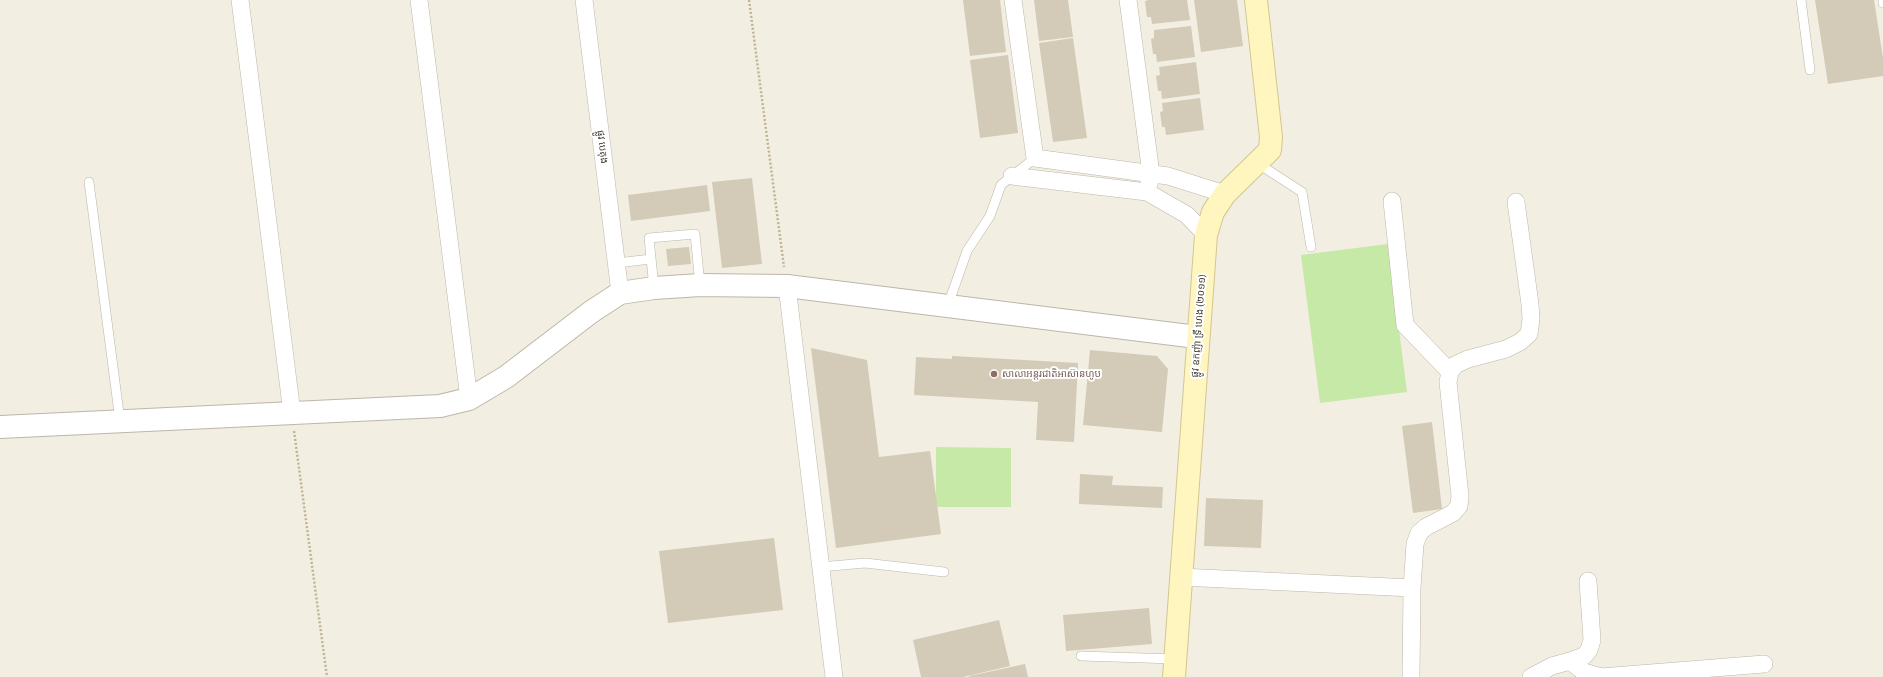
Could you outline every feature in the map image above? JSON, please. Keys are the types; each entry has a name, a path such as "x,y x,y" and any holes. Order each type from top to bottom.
{"main road":[{"name":"ផ្លូវ ឧកញ៉ា ទ្រី ហេង (២០១១)","path":"1175,668 1197,337 1206,235 1213,212 1225,194 1270,150 1271,137 1256,0"}],"street":[{"path":"240,0 292,412"},
{"path":"419,0 469,399"},
{"name":"ផ្លូវ បេតុង","path":"584,0 620,293"},
{"path":"1014,0 1035,158 1168,176 1225,194"},
{"path":"1128,0 1151,174 1147,192"},
{"path":"1012,176 1147,192 1187,215 1206,235"},
{"path":"1392,201 1405,325 1450,372"},
{"path":"1411,677 1412,588 1415,544 1419,533 1426,527 1453,513 1458,506 1460,496 1448,382 1450,372 1455,365 1468,359 1506,349 1520,342 1529,334 1531,319 1530,304 1516,202"},
{"path":"0,427 440,406 469,399 506,377 591,312 620,293 654,288 700,285 787,286 1197,337"},
{"path":"787,286 834,677"},
{"path":"1181,577 1412,588"},
{"path":"1531,677 1552,666 1570,662 1584,656 1589,650 1592,640 1588,581"},
{"path":"1570,662 1584,672 1601,677 1764,664"}],"lane":[{"path":"1801,0 1810,70"},
{"path":"948,305 968,251 990,216 1001,185 1035,158"},
{"path":"1257,163 1302,192 1311,247"},
{"path":"89,182 120,421"},
{"path":"654,288 649,238 695,234 700,285"},
{"path":"616,263 651,259"},
{"path":"820,567 865,563 944,572"},
{"path":"1081,656 1175,668"}],"path":[{"path":"749,0 787,286"},
{"path":"292,412 327,677"}],"green space":[{"path":"1388,244 1407,392 1320,403 1301,255"},
{"path":"936,447 1011,448 1011,507 936,507"}],"building":[{"path":"963,0 1000,0 1006,52 970,56"},
{"path":"1034,0 1068,0 1073,37 1039,41"},
{"path":"1187,0 1190,20 1152,24 1151,17 1147,17 1145,1"},
{"path":"1194,0 1237,0 1243,46 1201,52"},
{"path":"1815,0 1874,0 1883,58 1883,76 1828,84"},
{"path":"1191,26 1195,57 1157,62 1156,54 1153,54 1151,39 1154,38 1154,30"},
{"path":"1073,38 1087,138 1053,142 1039,43"},
{"path":"1008,55 1018,133 980,138 970,60"},
{"path":"1196,62 1200,94 1162,99 1161,91 1158,91 1156,76 1160,75 1159,67"},
{"path":"1200,98 1204,130 1166,135 1165,127 1162,127 1160,112 1163,111 1162,103"},
{"path":"752,178 762,264 722,268 712,182"},
{"path":"707,185 710,211 631,221 628,195"},
{"path":"689,247 691,264 668,266 666,249"},
{"path":"811,348 867,360 879,457 930,451 941,534 836,548"},
{"path":"1090,350 1157,356 1168,369 1162,432 1083,425"},
{"path":"952,356 1078,363 1074,442 1036,440 1038,402 914,395 916,357 952,359"},
{"path":"1432,422 1442,509 1413,513 1402,426"},
{"path":"1080,474 1113,476 1112,485 1163,487 1162,508 1079,504"},
{"path":"1206,498 1263,500 1261,548 1204,546"},
{"path":"774,538 783,610 668,623 659,551"},
{"path":"1149,608 1152,644 1066,651 1063,615"},
{"path":"999,620 1010,666 963,677 921,677 913,640"},
{"path":"1025,664 1028,677 969,677 969,676"}],"place":[{"name":"សាលាអន្ដរជាតិអាស៊ានហូប","path":"994,374"}]}
